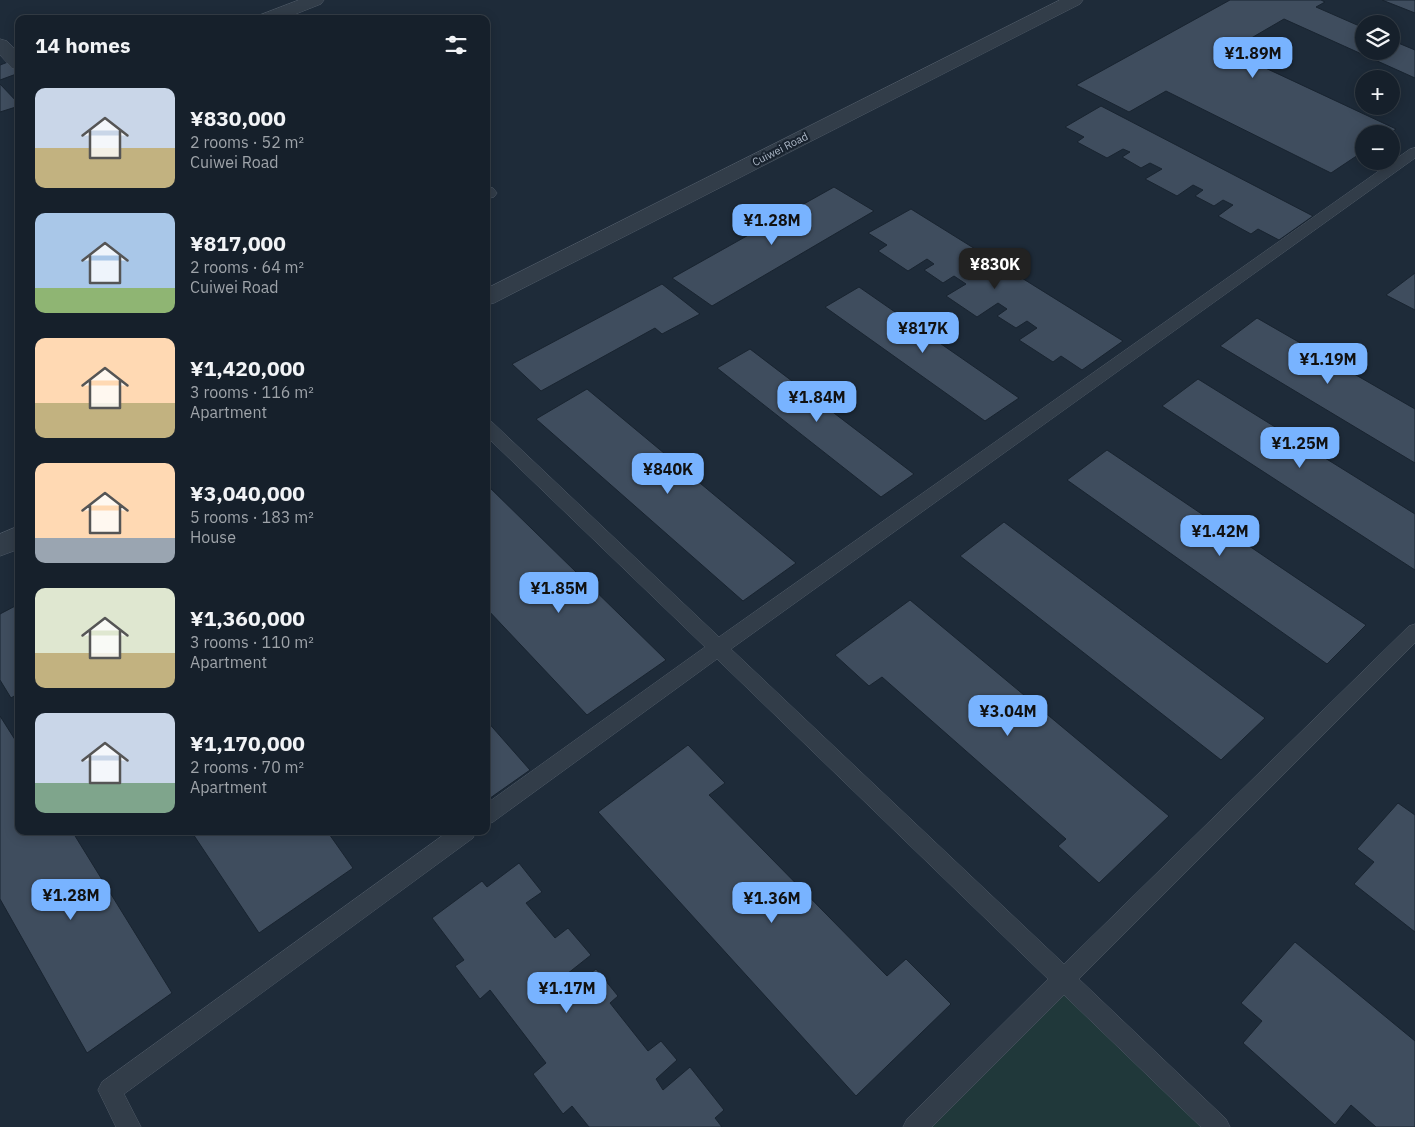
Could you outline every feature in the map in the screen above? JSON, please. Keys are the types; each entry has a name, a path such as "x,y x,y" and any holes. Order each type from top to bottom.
{"street":[{"path":"276,15 315,0"},
{"name":"Cuiwei Road","path":"490,296 1074,0"},
{"path":"0,45 15,60"},
{"path":"0,546 15,538"}],"lane":[{"path":"490,813 718,648 1415,152"},
{"path":"490,430 1218,1127"},
{"path":"915,1127 1415,631"},
{"path":"129,1127 110,1090 461,835"}],"green space":[{"path":"1063,980 1218,1127 915,1127"}],"building":[{"path":"1230,0 1321,0 1325,2 1316,7 1355,24 1355,51 1284,19 1229,51 1355,110 1355,115 1366,115 1387,125 1355,125 1355,157 1331,173 1166,91 1129,112 1076,85"},
{"path":"1382,0 1415,0 1415,13"},
{"path":"1400,44 1415,50 1415,78 1375,60 1400,60"},
{"path":"8,62 15,69 15,74 0,80 0,65"},
{"path":"0,84 15,100 15,107 0,112"},
{"path":"1101,106 1313,216 1279,240 1258,229 1251,234 1218,216 1233,205 1223,200 1214,206 1195,196 1203,190 1193,185 1177,196 1145,179 1162,169 1150,163 1141,168 1122,157 1130,152 1123,149 1107,158 1077,142 1084,137 1065,127"},
{"path":"834,187 874,211 712,306 672,278"},
{"path":"911,209 1123,341 1082,370 1061,356 1053,362 1019,340 1037,328 1027,321 1016,328 997,316 1007,309 998,303 977,317 946,296 966,284 954,276 943,283 924,270 934,264 927,259 908,271 878,251 887,245 868,233"},
{"path":"1415,273 1415,310 1386,295"},
{"path":"662,284 700,314 662,334 655,328 541,391 512,364"},
{"path":"859,287 1019,398 985,421 825,307"},
{"path":"1257,318 1415,409 1415,463 1220,346"},
{"path":"750,349 914,474 881,497 717,368"},
{"path":"1198,379 1415,514 1415,570 1162,406"},
{"path":"587,389 796,563 743,601 536,419"},
{"path":"1107,450 1366,625 1327,664 1067,480"},
{"path":"490,488 666,660 587,715 490,612"},
{"path":"1004,522 1265,718 1221,760 960,556"},
{"path":"910,600 1169,816 1099,883 1058,846 1066,839 882,677 869,686 835,655"},
{"path":"15,606 15,696 11,698 0,680 0,614"},
{"path":"0,716 15,740 15,835 74,835 172,993 87,1053 0,899"},
{"path":"490,725 530,770 490,798"},
{"path":"688,745 725,783 709,795 887,976 906,959 951,1004 856,1096 598,812"},
{"path":"1398,803 1415,815 1415,932 1354,884 1374,862 1357,849"},
{"path":"194,835 330,835 353,868 259,933"},
{"path":"519,863 542,892 526,903 555,938 568,928 591,955 567,974 576,985 596,969 618,996 610,1003 648,1051 661,1041 677,1060 656,1079 663,1090 690,1067 724,1110 715,1118 722,1127 589,1127 572,1106 563,1114 533,1074 546,1063 490,990 480,999 455,966 464,960 432,918 482,881 487,887"},
{"path":"1295,942 1415,1041 1415,1127 1376,1127 1351,1105 1335,1125 1243,1043 1262,1021 1241,1003"}]}
